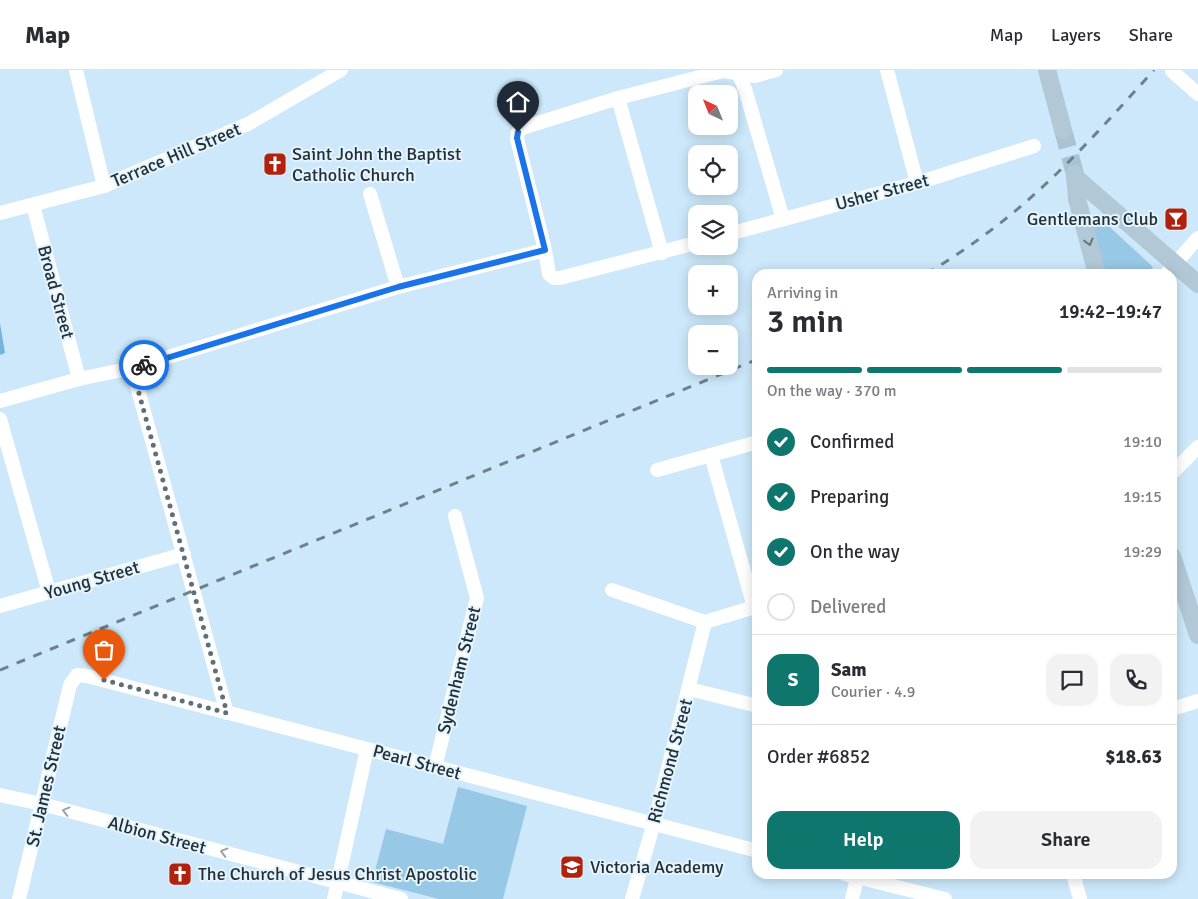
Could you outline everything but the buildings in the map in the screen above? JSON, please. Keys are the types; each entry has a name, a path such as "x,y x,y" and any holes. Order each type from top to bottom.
{"main road":[{"path":"1047,70 1063,130"},
{"path":"1096,269 1078,199 1075,176 1170,269"},
{"path":"1177,273 1198,284"},
{"path":"1177,571 1198,635"}],"street":[{"path":"76,70 104,186"},
{"path":"688,246 554,278 549,274 545,250 517,138 518,132 522,128 618,98 723,71 754,76 776,70"},
{"path":"887,70 918,183"},
{"name":"Terrace Hill Street","path":"0,213 104,186 248,124 338,71"},
{"path":"1172,71 1198,94"},
{"path":"738,72 783,219"},
{"path":"618,98 662,253"},
{"name":"Usher Street","path":"738,232 918,183 1034,146"},
{"path":"370,194 398,287"},
{"name":"Broad Street","path":"33,205 80,379"},
{"path":"1170,269 1198,238"},
{"path":"0,401 80,379 132,368 398,287 545,250"},
{"path":"132,368 227,713"},
{"path":"0,418 49,592"},
{"path":"657,470 752,444"},
{"path":"1177,469 1198,447"},
{"path":"711,455 752,593"},
{"name":"Sydenham Street","path":"435,767 478,598 455,516"},
{"name":"Young Street","path":"0,606 184,554"},
{"path":"612,590 705,622 752,608"},
{"name":"Richmond Street","path":"632,899 654,825 690,689 705,622"},
{"name":"Pearl Street","path":"77,675 87,676 752,850"},
{"name":"St. James Street","path":"19,899 70,685 77,675"},
{"path":"690,689 752,704"},
{"path":"1177,707 1198,701"},
{"path":"334,899 366,749"},
{"name":"Albion Street","path":"0,795 42,804 401,899"},
{"path":"852,899 853,879"},
{"path":"868,879 945,899"},
{"path":"1074,879 1080,899"}],"shaded area":[{"path":"1100,218 1153,267 1151,269 1103,269 1091,220"},
{"path":"0,323 5,353 0,355"},
{"path":"458,787 527,806 503,899 439,899 372,882 386,829 443,844"}],"tunnel":[{"path":"1063,130 1075,174"}],"railway":[{"path":"934,269 984,236 1053,178 1154,70"},
{"path":"0,670 752,361"}],"way so far":[{"path":"104,680 227,713 132,368 144,365"}],"place":[{"name":"Saint John the Baptist Catholic Church","path":"275,164"},
{"name":"Gentlemans Club","path":"1176,219"},
{"name":"Victoria Academy","path":"572,867"},
{"name":"The Church of Jesus Christ Apostolic","path":"180,874"}],"route":[{"path":"144,365 398,287 545,250 517,138 518,132"}]}
